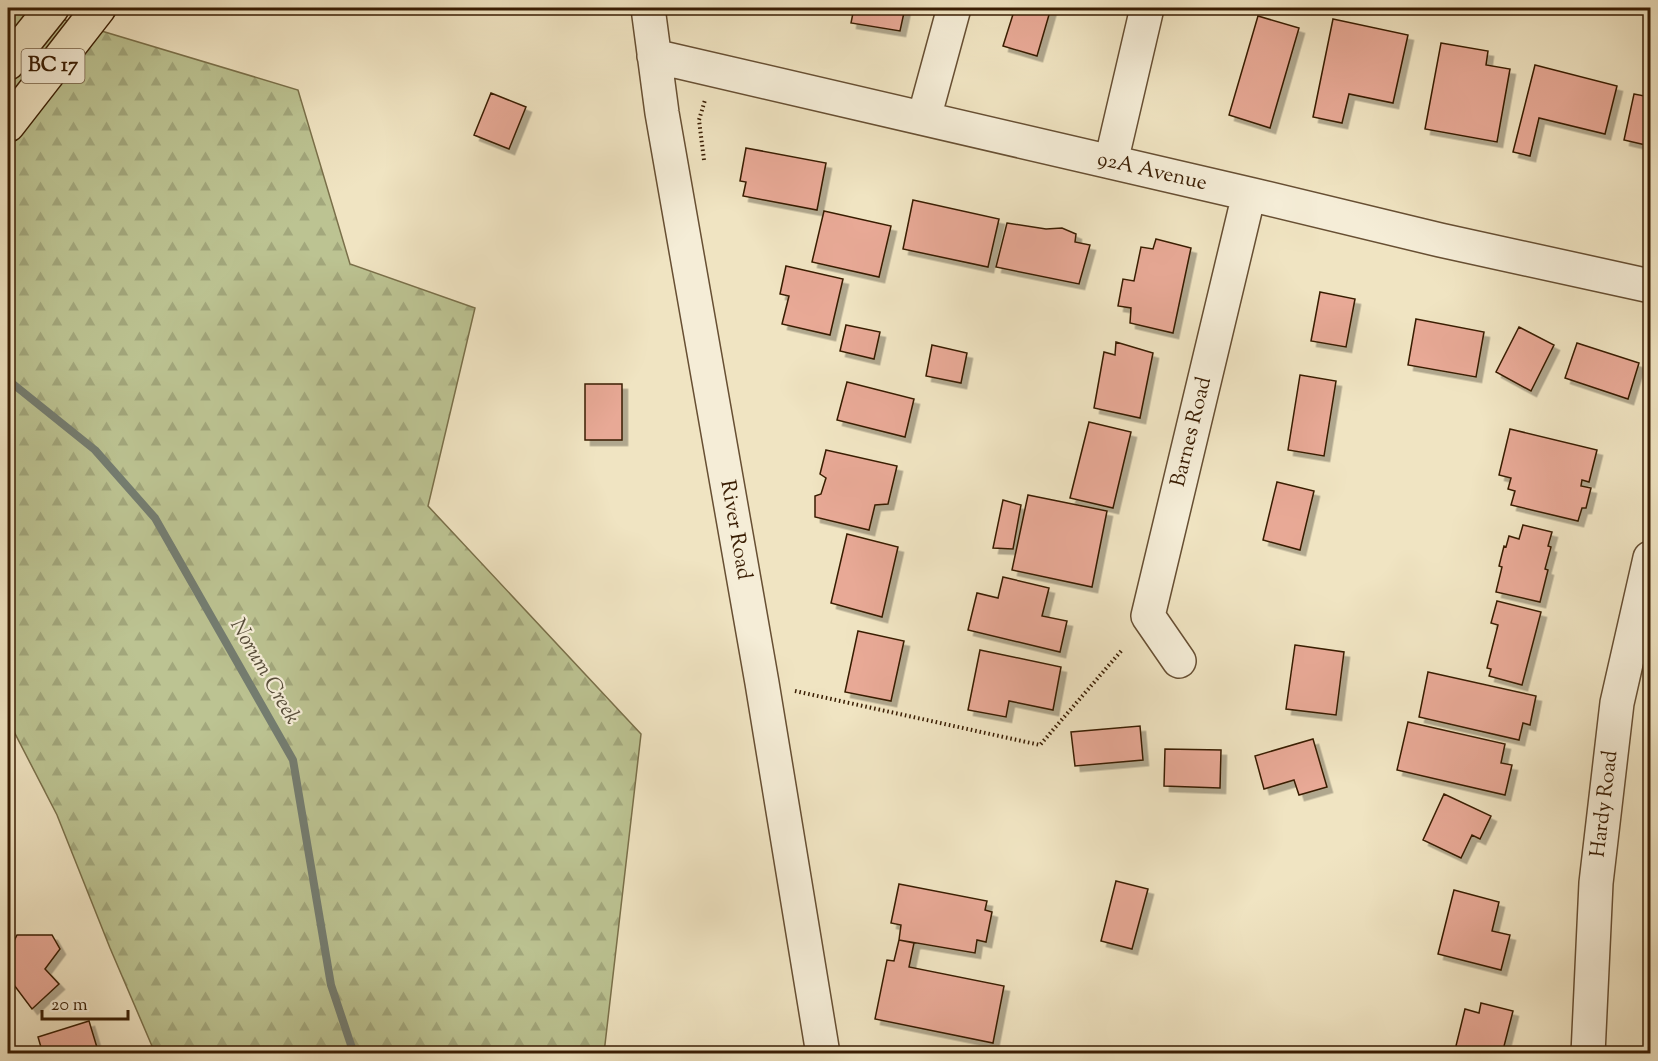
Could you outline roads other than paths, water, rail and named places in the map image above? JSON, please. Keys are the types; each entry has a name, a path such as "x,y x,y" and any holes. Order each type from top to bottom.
{"highway":[{"name":"BC 17","path":"8,63 52,8"},
{"name":"BC 17","path":"8,125 99,8"}],"street":[{"name":"River Road","path":"648,8 662,113 762,683 823,1053"},
{"path":"924,118 954,8"},
{"path":"1111,162 1147,8"},
{"name":"92A Avenue","path":"654,57 924,118 1440,240 1650,286"},
{"name":"Barnes Road","path":"1179,661 1148,616 1249,194"},
{"name":"Hardy Road","path":"1588,1053 1596,883 1617,703 1650,558"}],"waterway":[{"name":"Norum Creek","path":"8,380 95,450 155,518 293,760 331,985 354,1054"}]}
